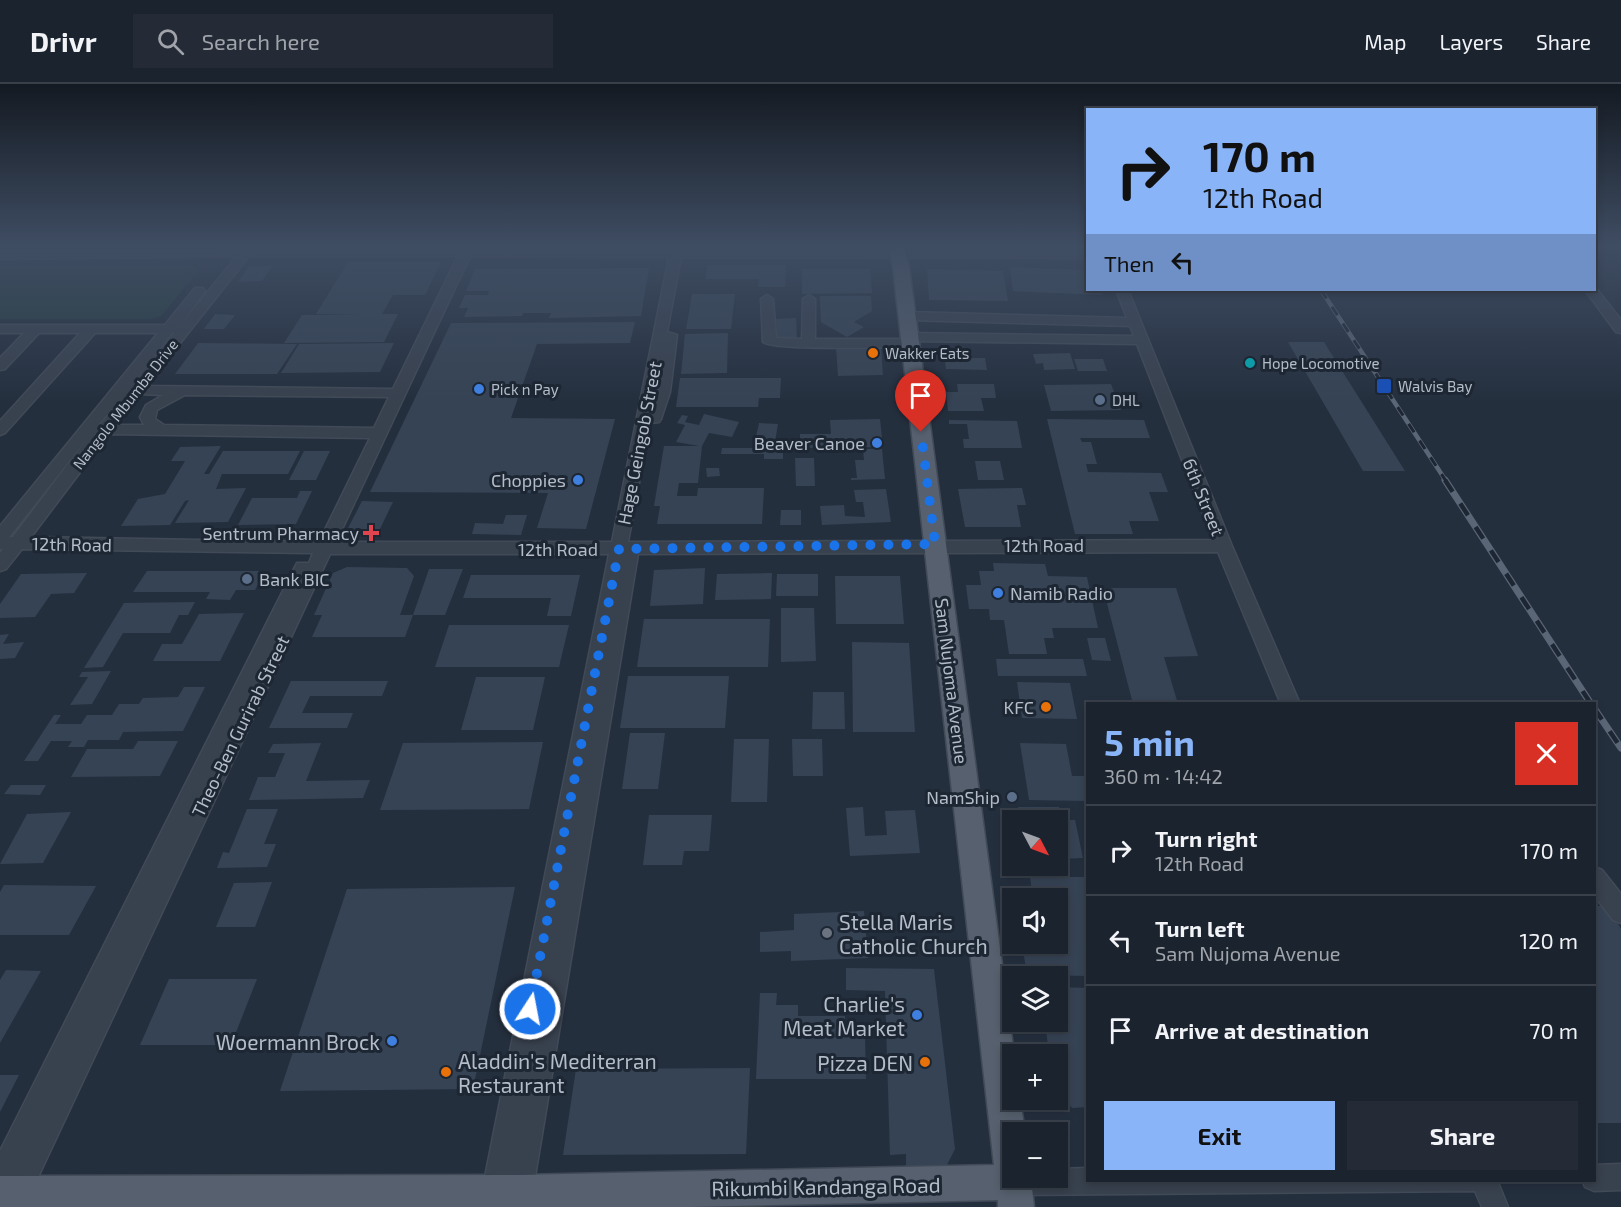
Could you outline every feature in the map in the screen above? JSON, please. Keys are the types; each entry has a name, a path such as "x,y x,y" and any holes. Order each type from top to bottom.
{"main road":[{"name":"Sam Nujoma Avenue","path":"905,297 1006,1122"},
{"name":"Rikumbi Kandanga Road","path":"6,1194 506,1200 1002,1183"}],"street":[{"name":"Nangolo Mbumba Drive","path":"0,537 168,329 197,297"},
{"name":"Nangolo Mbumba Drive","path":"0,565 207,297"},
{"name":"Theo-Ben Gurirab Street","path":"6,1194 439,297"},
{"name":"Hage Geingob Street","path":"506,1200 673,297"},
{"name":"6th Street","path":"1125,297 1224,546 1291,702"},
{"path":"1597,297 1621,329"},
{"path":"767,299 770,342 808,343 1033,320 1134,322"},
{"path":"808,343 809,300"},
{"path":"1033,320 1037,339"},
{"path":"0,329 184,329"},
{"path":"0,366 35,329"},
{"path":"0,430 91,329"},
{"path":"908,332 1037,339 1142,340"},
{"path":"119,390 392,393"},
{"path":"160,429 149,422 147,417 152,408 171,396 190,391"},
{"path":"88,429 373,433"},
{"name":"12th Road","path":"0,543 319,548 625,549 935,544 1224,546"},
{"path":"1596,880 1621,912"},
{"path":"1596,1178 1621,1177"},
{"name":"Rikumbi Kandanga Road","path":"1068,1183 1166,1182"},
{"path":"1485,1182 1495,1207"}],"green space":[{"path":"0,297 176,297 161,316 151,319 0,319"}],"building":[{"path":"326,297 392,297 382,314 398,314 384,342 284,343 302,315 359,315 316,314"},
{"path":"464,297 644,297 641,316 549,318 551,313 523,313 522,316 464,317 468,308 459,308"},
{"path":"691,297 735,297 731,329 686,329"},
{"path":"820,297 871,297 872,311 854,322 864,327 847,337 821,322"},
{"path":"929,297 1007,297 1008,301 929,300"},
{"path":"215,314 235,315 224,329 204,329"},
{"path":"796,318 797,340 777,340 776,319"},
{"path":"635,322 630,343 537,344 511,418 615,419 586,529 537,528 548,493 370,492 451,323"},
{"path":"728,333 727,373 681,374 685,334"},
{"path":"1288,342 1324,342 1405,471 1363,471"},
{"path":"198,343 297,344 277,374 175,374"},
{"path":"394,343 380,372 281,373 299,344"},
{"path":"836,347 881,347 883,375 838,376"},
{"path":"944,353 960,353 961,358 985,358 987,370 946,369"},
{"path":"1070,353 1075,369 1044,370 1043,363 1036,364 1033,354"},
{"path":"1074,359 1103,359 1107,371 1078,371"},
{"path":"680,378 781,378 780,398 759,398 758,407 676,407"},
{"path":"957,384 994,384 996,398 981,398 984,411 948,411 946,392 958,392"},
{"path":"1111,384 1121,410 1051,411 1044,385"},
{"path":"704,414 739,422 732,437 709,433 702,446 698,483 679,483 677,496 697,496 698,488 764,488 762,524 657,524 660,506 654,506 664,446 699,446 676,442 685,425 677,423 682,415 688,416 685,422 699,425"},
{"path":"880,419 883,447 800,448 800,434 831,434 830,420"},
{"path":"1047,419 1144,420 1150,438 1080,438 1082,442 1091,442 1097,464 1086,464 1088,472 1161,473 1168,492 1149,492 1159,521 1129,521 1133,534 1075,534"},
{"path":"949,420 1017,421 1022,448 964,448 963,439 969,439 967,424 949,424"},
{"path":"759,423 778,424 774,448 754,446"},
{"path":"221,446 204,474 209,474 223,451 300,451 288,474 222,474 216,489 246,488 228,522 175,523 189,500 185,501 170,525 121,526 138,499 165,494 185,461 171,461 180,447"},
{"path":"722,448 783,448 783,459 764,459 764,454 721,454"},
{"path":"863,449 882,449 885,479 851,480 851,478 857,478 855,460 864,460"},
{"path":"304,451 330,451 316,480 289,480"},
{"path":"795,458 814,458 815,486 796,486"},
{"path":"975,461 1000,461 1004,480 978,480"},
{"path":"706,468 719,468 720,476 707,477"},
{"path":"1022,488 1026,505 1017,505 1021,527 965,527 958,489"},
{"path":"886,489 891,522 822,525 820,506 844,505 845,516 865,517 863,502 856,502 854,490"},
{"path":"300,491 312,491 296,524 238,525 252,498 297,498"},
{"path":"362,501 393,502 378,533 346,532"},
{"path":"781,510 801,510 801,525 780,525"},
{"path":"506,515 527,515 521,535 472,534 475,523 503,524"},
{"path":"993,563 1045,564 1048,576 1087,577 1098,628 1052,628 1054,638 1044,638 1047,654 1009,654 1004,620 990,620 989,609 969,609 966,585 981,585 979,571 994,571"},
{"path":"347,567 407,568 414,576 400,615 413,615 405,637 312,637 322,615 314,615 333,573"},
{"path":"705,568 703,604 650,606 654,570"},
{"path":"429,569 463,569 445,615 413,615"},
{"path":"147,571 265,571 255,590 236,590 230,600 206,599 210,592 133,592"},
{"path":"87,573 74,593 51,594 35,617 0,618 0,604 21,574"},
{"path":"772,573 771,599 715,600 717,574"},
{"path":"777,574 818,574 818,596 776,596"},
{"path":"471,575 580,575 571,616 547,616 551,598 463,598"},
{"path":"835,576 900,576 904,624 836,624"},
{"path":"1103,588 1176,588 1198,656 1164,657 1177,702 1132,702"},
{"path":"195,602 188,615 179,615 170,633 123,633 103,667 84,668 124,603"},
{"path":"781,608 814,608 816,661 781,662"},
{"path":"244,613 220,661 153,661 162,644 182,644 199,614"},
{"path":"644,619 770,619 768,667 637,667"},
{"path":"449,625 569,625 559,667 435,667"},
{"path":"9,634 3,644 24,642 15,658 0,659 0,635"},
{"path":"1087,638 1105,638 1111,661 1092,660"},
{"path":"852,642 909,643 915,732 853,732"},
{"path":"996,659 1083,659 1087,676 998,676"},
{"path":"111,671 92,704 70,705 88,677 79,677 82,672"},
{"path":"628,676 729,676 725,728 620,728"},
{"path":"476,677 545,677 533,730 461,730"},
{"path":"291,681 388,681 382,696 310,696 302,713 353,713 347,728 269,728"},
{"path":"1017,682 1070,683 1077,719 1022,718"},
{"path":"184,687 205,687 183,731 123,732 119,740 88,740 84,747 68,747 72,741 51,741 38,761 24,761 54,715 61,715 55,724 81,724 87,715 112,715 119,704 139,704 143,698 178,697"},
{"path":"813,692 844,692 845,729 812,729"},
{"path":"630,733 665,733 658,789 622,789"},
{"path":"734,739 769,739 767,802 731,802"},
{"path":"792,739 822,739 823,776 793,776"},
{"path":"138,741 178,741 160,776 71,777 87,749 133,749"},
{"path":"543,742 529,809 380,810 403,743"},
{"path":"321,743 306,781 370,780 363,798 249,800 258,777 275,777 285,753 268,753 273,744"},
{"path":"1020,743 1066,744 1072,776 1084,776 1086,801 1029,800"},
{"path":"11,785 46,785 40,795 4,794"},
{"path":"863,807 865,836 887,835 885,811 915,810 920,853 850,856 846,808"},
{"path":"1018,807 1059,807 1060,810 1018,810"},
{"path":"247,809 278,809 264,844 276,844 267,867 217,868 223,852 229,853"},
{"path":"71,812 43,863 0,864 27,814"},
{"path":"649,815 712,815 709,851 684,851 682,865 643,865"},
{"path":"1068,820 1075,820 1083,858 1068,859"},
{"path":"1030,877 1086,877 1086,976 1068,976 1068,966 1026,966 1024,954 1068,954 1068,888 1032,888"},
{"path":"272,882 255,927 216,927 234,883"},
{"path":"4,885 96,886 69,935 0,935 0,892"},
{"path":"515,887 473,1089 280,1091 347,889"},
{"path":"1596,906 1608,906 1621,929 1621,1123 1596,1123"},
{"path":"864,911 868,958 791,961 791,951 760,952 760,932 794,930 794,914"},
{"path":"846,968 934,969 955,1149 946,1167 906,1166 906,1154 890,1155 885,991 846,990"},
{"path":"6,970 41,971 0,1043 0,980"},
{"path":"169,979 257,979 231,1045 140,1045"},
{"path":"1068,987 1086,988 1086,1107 1072,1108 1068,1103 1068,1044 1048,1044 1046,1032 1068,1032"},
{"path":"760,993 777,993 776,1005 798,1005 798,1016 845,1016 845,1035 865,1036 866,1079 756,1079"},
{"path":"750,1068 746,1154 563,1155 576,1069"},
{"path":"0,1075 19,1075 0,1112"}],"railway":[{"path":"1326,297 1446,481"},
{"path":"1445,480 1590,702"},
{"path":"1596,711 1621,748"}],"place":[{"name":"Wakker Eats","path":"873,353"},
{"name":"Hope Locomotive","path":"1250,363"},
{"name":"Walvis Bay","path":"1384,386"},
{"name":"Pick n Pay","path":"479,389"},
{"name":"DHL","path":"1100,400"},
{"name":"Beaver Canoe","path":"877,443"},
{"name":"Choppies","path":"578,480"},
{"name":"Sentrum Pharmacy","path":"371,533"},
{"name":"Bank BIC","path":"247,579"},
{"name":"Namib Radio","path":"998,593"},
{"name":"KFC","path":"1046,707"},
{"name":"NamShip","path":"1012,797"},
{"name":"Stella Maris Catholic Church","path":"827,933"},
{"name":"Charlie's Meat Market","path":"917,1015"},
{"name":"Woermann Brock","path":"392,1041"},
{"name":"Pizza DEN","path":"925,1062"},
{"name":"Aladdin's Mediterran Restaurant","path":"446,1072"}],"route":[{"path":"530,1009 619,549 935,544 921,432"}]}
